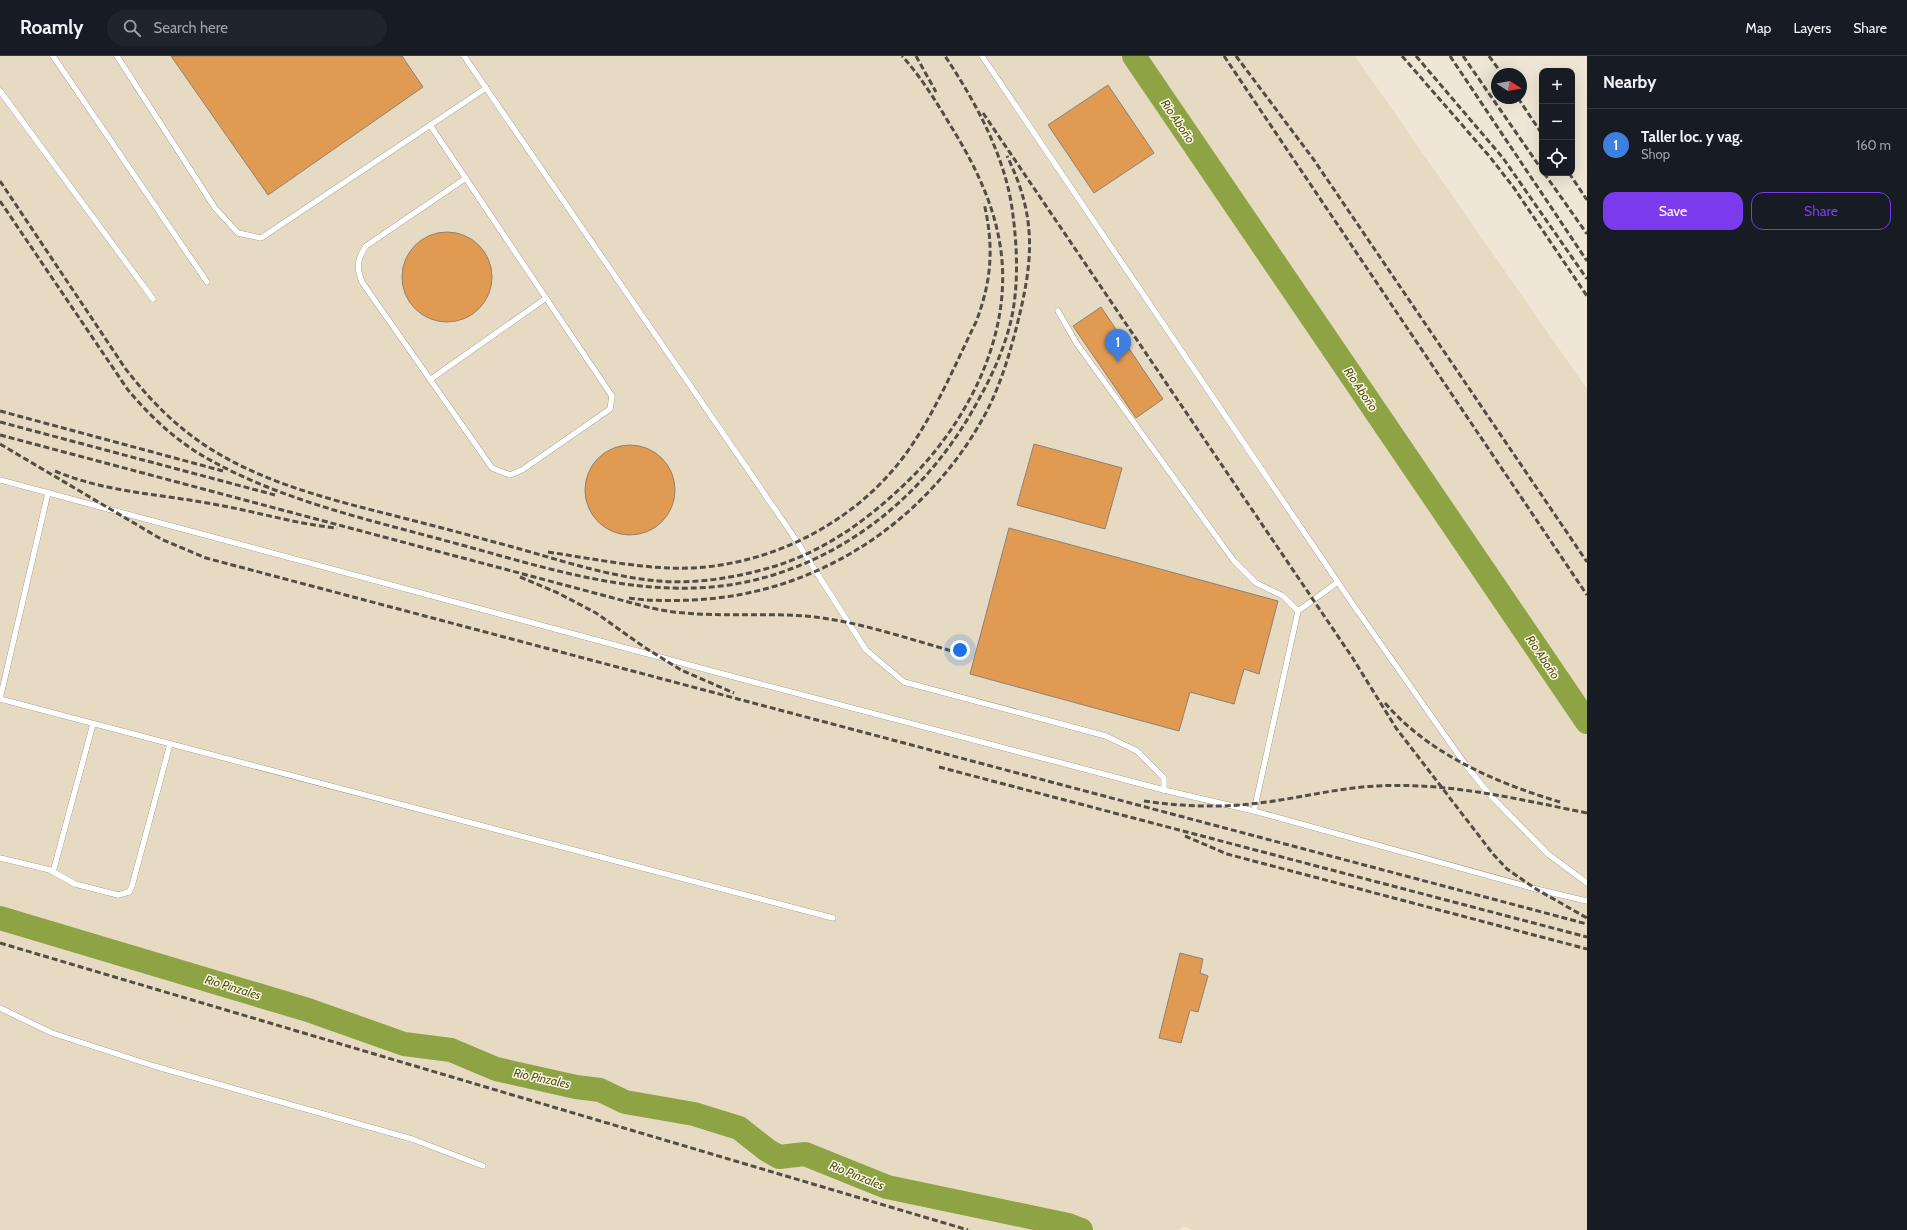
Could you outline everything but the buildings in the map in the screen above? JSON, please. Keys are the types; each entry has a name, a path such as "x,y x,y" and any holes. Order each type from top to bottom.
{"lane":[{"path":"53,56 207,282"},
{"path":"117,56 215,208 238,233 261,238 486,88"},
{"path":"464,56 792,534 866,650 904,682 1106,736 1119,742 1137,751 1164,778 1164,790"},
{"path":"982,56 1427,712 1489,794 1548,854 1587,883"},
{"path":"0,91 153,299"},
{"path":"430,125 466,178 612,396 610,409 522,470 510,475 492,468 362,282 358,269 359,256 366,246 466,178"},
{"path":"431,379 546,298"},
{"path":"1058,311 1081,350 1234,561 1256,583 1283,596 1298,611"},
{"path":"0,480 1164,790 1254,811 1536,889 1587,901"},
{"path":"48,493 0,699 833,918"},
{"path":"1254,811 1298,611 1338,582"},
{"path":"53,872 93,724"},
{"path":"0,858 53,872 75,884 118,895 129,892 132,886 170,744"},
{"path":"0,1008 52,1033 154,1066 412,1139 483,1166"}],"shaded area":[{"path":"0,56 1355,56 1587,389 1587,1230 1192,1230 1184,1226 1178,1230 0,1230"}],"waterway":[{"name":"Rio Aboño","path":"1134,56 1587,722"},
{"name":"Rio Pinzales","path":"0,918 308,1010 404,1044 451,1050 496,1069 576,1087 600,1090 625,1102 694,1114 739,1128 767,1150 779,1157 805,1154 887,1187 1068,1225 1081,1230"}],"railway":[{"path":"0,181 135,381 145,393 179,426 219,454 253,472 308,492 616,575 672,582 701,581 730,577 772,567 811,552 847,531 897,492 934,453 953,426 970,398 984,368 995,336 1001,304 1003,272 999,239 992,210 981,182 967,154 929,91 902,56"},
{"path":"916,56 936,92"},
{"path":"0,201 128,390 153,417 182,442 203,456 231,471 290,496 320,506 593,579 631,585 669,588 707,587 746,582 784,572 819,557 853,538 884,516 912,490 938,462 960,430 985,387 995,368 1003,347 1012,316 1016,289 1015,235 1012,208 1002,168 987,129 967,91 945,56"},
{"path":"1224,56 1587,595"},
{"path":"1236,56 1314,160 1587,562"},
{"path":"1402,56 1490,157 1514,188 1587,296"},
{"path":"1416,56 1503,158 1587,279"},
{"path":"1450,56 1587,261"},
{"path":"1463,56 1539,166"},
{"path":"1489,56 1498,68"},
{"path":"1522,104 1539,130"},
{"path":"983,113 1352,657 1396,728 1493,854 1507,869 1536,889 1587,918"},
{"path":"629,598 644,600 692,600 737,595 780,585 821,569 860,548 896,522 928,492 957,458 988,409 1006,364 1022,305 1029,262 1030,241 1028,221 1024,200 1007,156"},
{"path":"1546,176 1587,234"},
{"path":"1571,176 1587,200"},
{"path":"548,552 623,564 668,568 702,567 735,562 768,553 800,540 830,524 858,504 883,481 905,455 915,440 943,390 976,322 985,292 990,263 989,234 984,203"},
{"path":"0,411 223,471"},
{"path":"0,422 275,495"},
{"path":"0,435 651,608 692,614 794,615 815,617 852,623 963,654"},
{"path":"0,444 161,539 206,558 1587,924"},
{"path":"55,471 115,489 197,501 307,524 337,528"},
{"path":"520,577 558,593 596,613 644,647 681,670 734,693"},
{"path":"1385,703 1403,721 1443,752 1488,776 1512,786 1560,802"},
{"path":"939,767 1587,937"},
{"path":"1144,801 1197,806 1224,806 1266,802 1361,787 1404,785 1456,789 1509,797 1587,813"},
{"path":"1185,836 1227,854 1587,949"},
{"path":"0,943 968,1230"}],"place":[{"name":"Taller loc. y vag.","path":"1118,362"}]}
